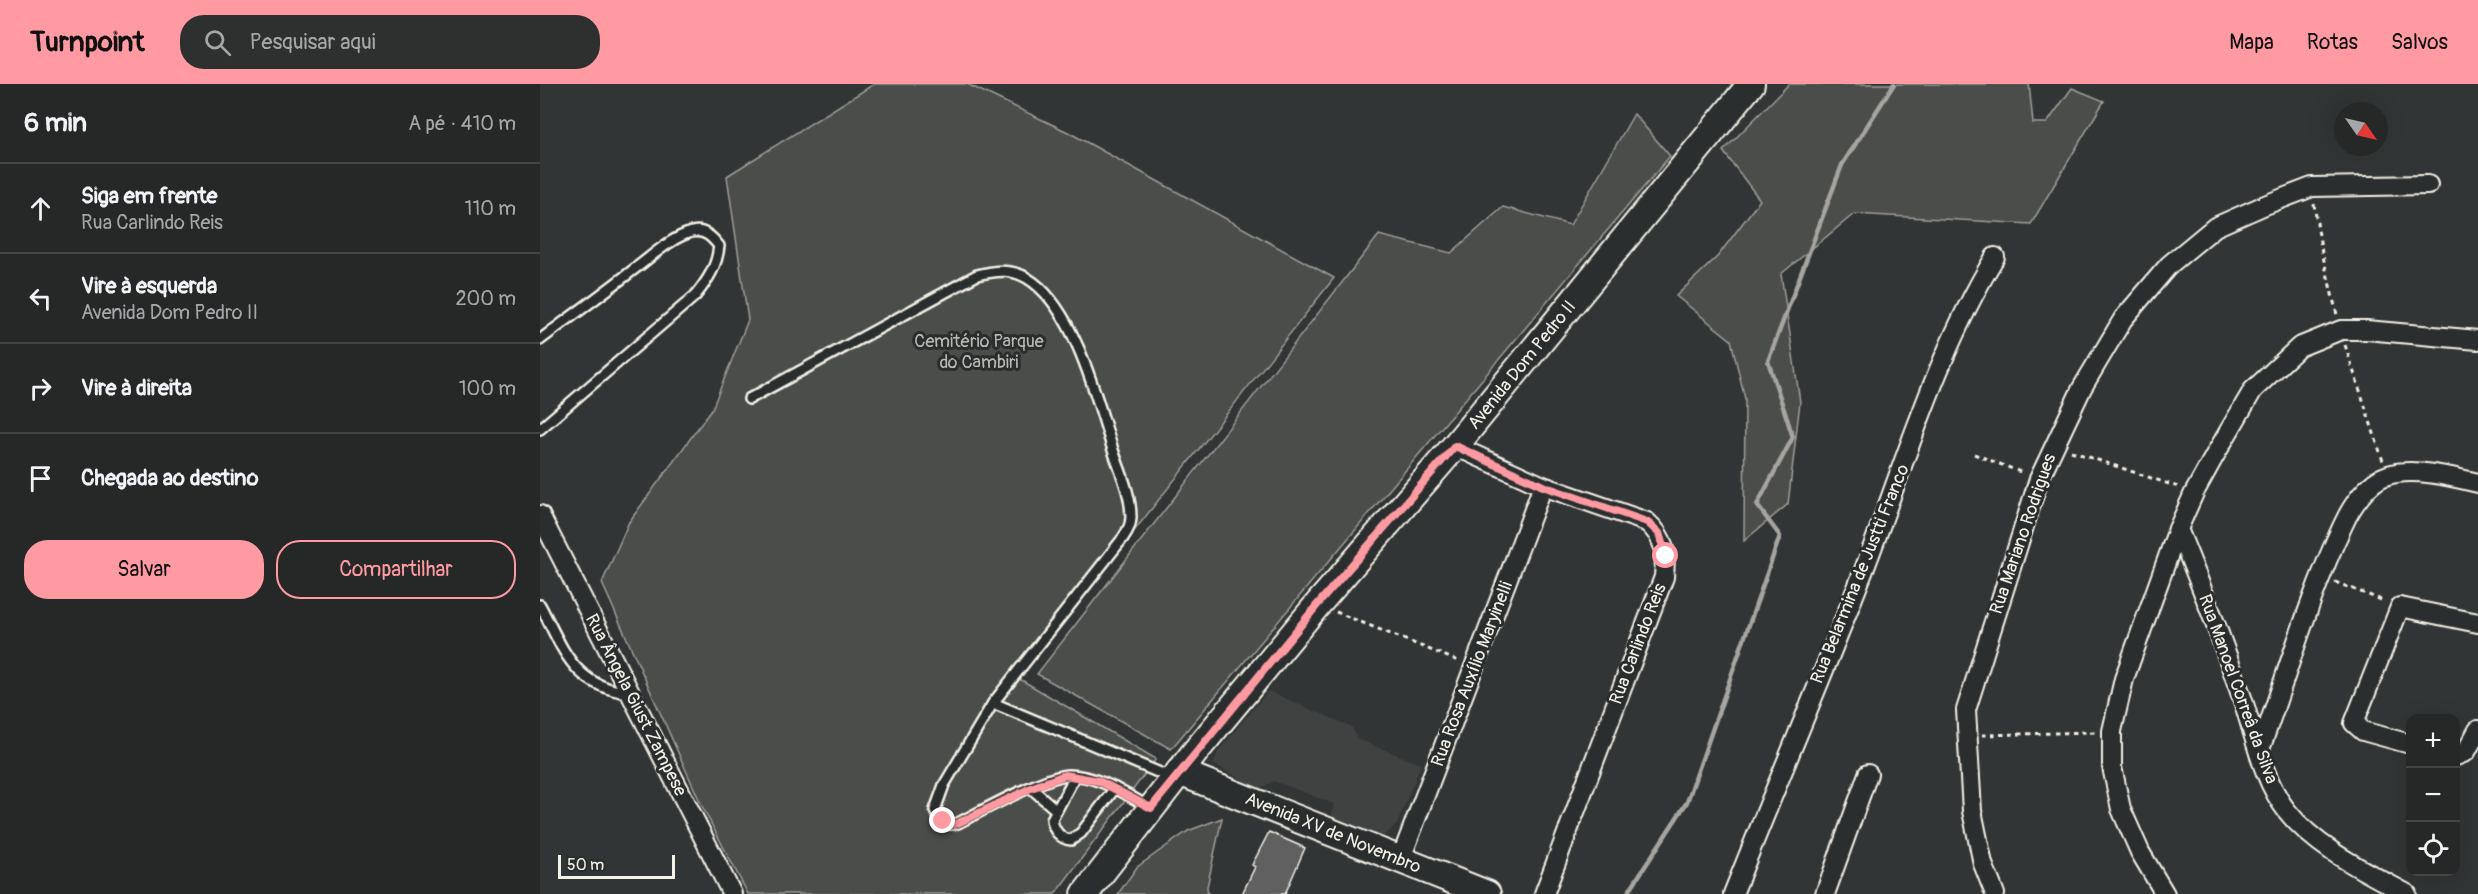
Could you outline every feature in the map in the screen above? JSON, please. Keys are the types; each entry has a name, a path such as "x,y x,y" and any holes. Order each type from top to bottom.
{"street":[{"name":"Avenida Dom Pedro II","path":"1085,894 1183,767 1318,604 1455,446 1751,84"},
{"name":"Rua Mariano Rodrigues","path":"1995,894 1983,864 1972,811 1965,710 2039,479 2082,388 2123,319 2169,265 2215,227 2265,205 2312,188 2428,185"},
{"name":"Rua Belarmina de Justti Franco","path":"1732,894 1861,578 1945,356 1969,304 1995,257"},
{"path":"2164,894 2140,852 2121,809 2112,767 2112,731 2124,679 2178,529 2194,493 2253,390 2299,348 2341,330 2366,330 2478,340"},
{"name":"Rua Carlindo Reis","path":"1455,446 1543,486 1647,522 1659,533 1666,556 1664,577 1544,894"},
{"path":"2259,752 2321,576 2343,524 2356,503 2373,484 2388,475 2410,473 2446,476 2478,483"},
{"name":"Rua Rosa Auxílio Maryinelli","path":"1400,861 1543,486"},
{"name":"Rua Ângela Giust Zampese","path":"540,515 732,894"},
{"name":"Rua Manoel Correâ da Silva","path":"2178,529 2226,654 2259,752 2270,780 2286,809 2302,828 2335,853 2407,894"},
{"path":"2406,743 2363,731 2355,726 2354,720 2400,607 2478,623"},
{"path":"2462,753 2478,730"},
{"name":"Avenida XV de Novembro","path":"1183,767 1204,782 1487,894"},
{"path":"1825,894 1868,774"}],"lane":[{"path":"540,340 681,236 703,232 712,237 719,246 718,260 708,280 695,296 540,429"},
{"path":"749,399 977,275 998,269 1013,272 1033,281 1055,303 1075,340 1092,385 1127,495 1131,524 1124,538 993,703 944,786 935,810 938,817 952,825 1031,788 1065,775 1099,781 1151,808"},
{"path":"540,605 573,667 583,677 603,688 630,693"},
{"path":"993,703 1183,767"},
{"path":"1075,776 1055,809 1052,826 1061,836 1071,840 1081,833 1115,788"},
{"path":"1031,788 1055,809"}],"path":[{"path":"2312,188 2320,248 2341,330 2388,475"},
{"path":"2055,446 2194,493"},
{"path":"1974,454 2039,479"},
{"path":"2321,576 2400,607"},
{"path":"1318,604 1475,669"},
{"path":"1966,735 2112,731"}],"shaded area":[{"path":"1268,691 1352,727 1357,739 1421,764 1397,824 1384,836 1332,818 1334,804 1274,781 1259,789 1213,764 1218,752"}],"green space":[{"name":"Cemitério Parque do Cambiri","path":"874,84 967,84 1068,132 1334,278 1018,678 1156,759 1055,894 748,894 702,806 602,583 629,522 712,409 748,320 727,176"},
{"path":"1789,84 2029,84 2033,123 2047,123 2072,88 2104,101 2031,224 1854,214 1781,274 1800,402 1788,504 1744,541 1745,399 1731,340 1676,296 1718,256 1760,200 1723,151"},
{"path":"1634,114 1670,156 1171,749 1037,674 1379,235 1451,253 1503,207 1570,225"},
{"path":"1222,818 1207,887 1208,894 1118,894 1137,867 1188,831"}],"building":[{"path":"1269,832 1305,848 1285,894 1242,894 1255,867 1252,865"}],"waterway":[{"path":"1627,894 1687,802 1780,536 1757,505 1793,437 1768,361 1842,165 1894,84"}],"route":[{"path":"943,821 952,825 958,823 1031,788 1065,775 1099,781 1151,808 1318,604 1455,446 1543,486 1647,522 1659,533 1666,556"}]}
